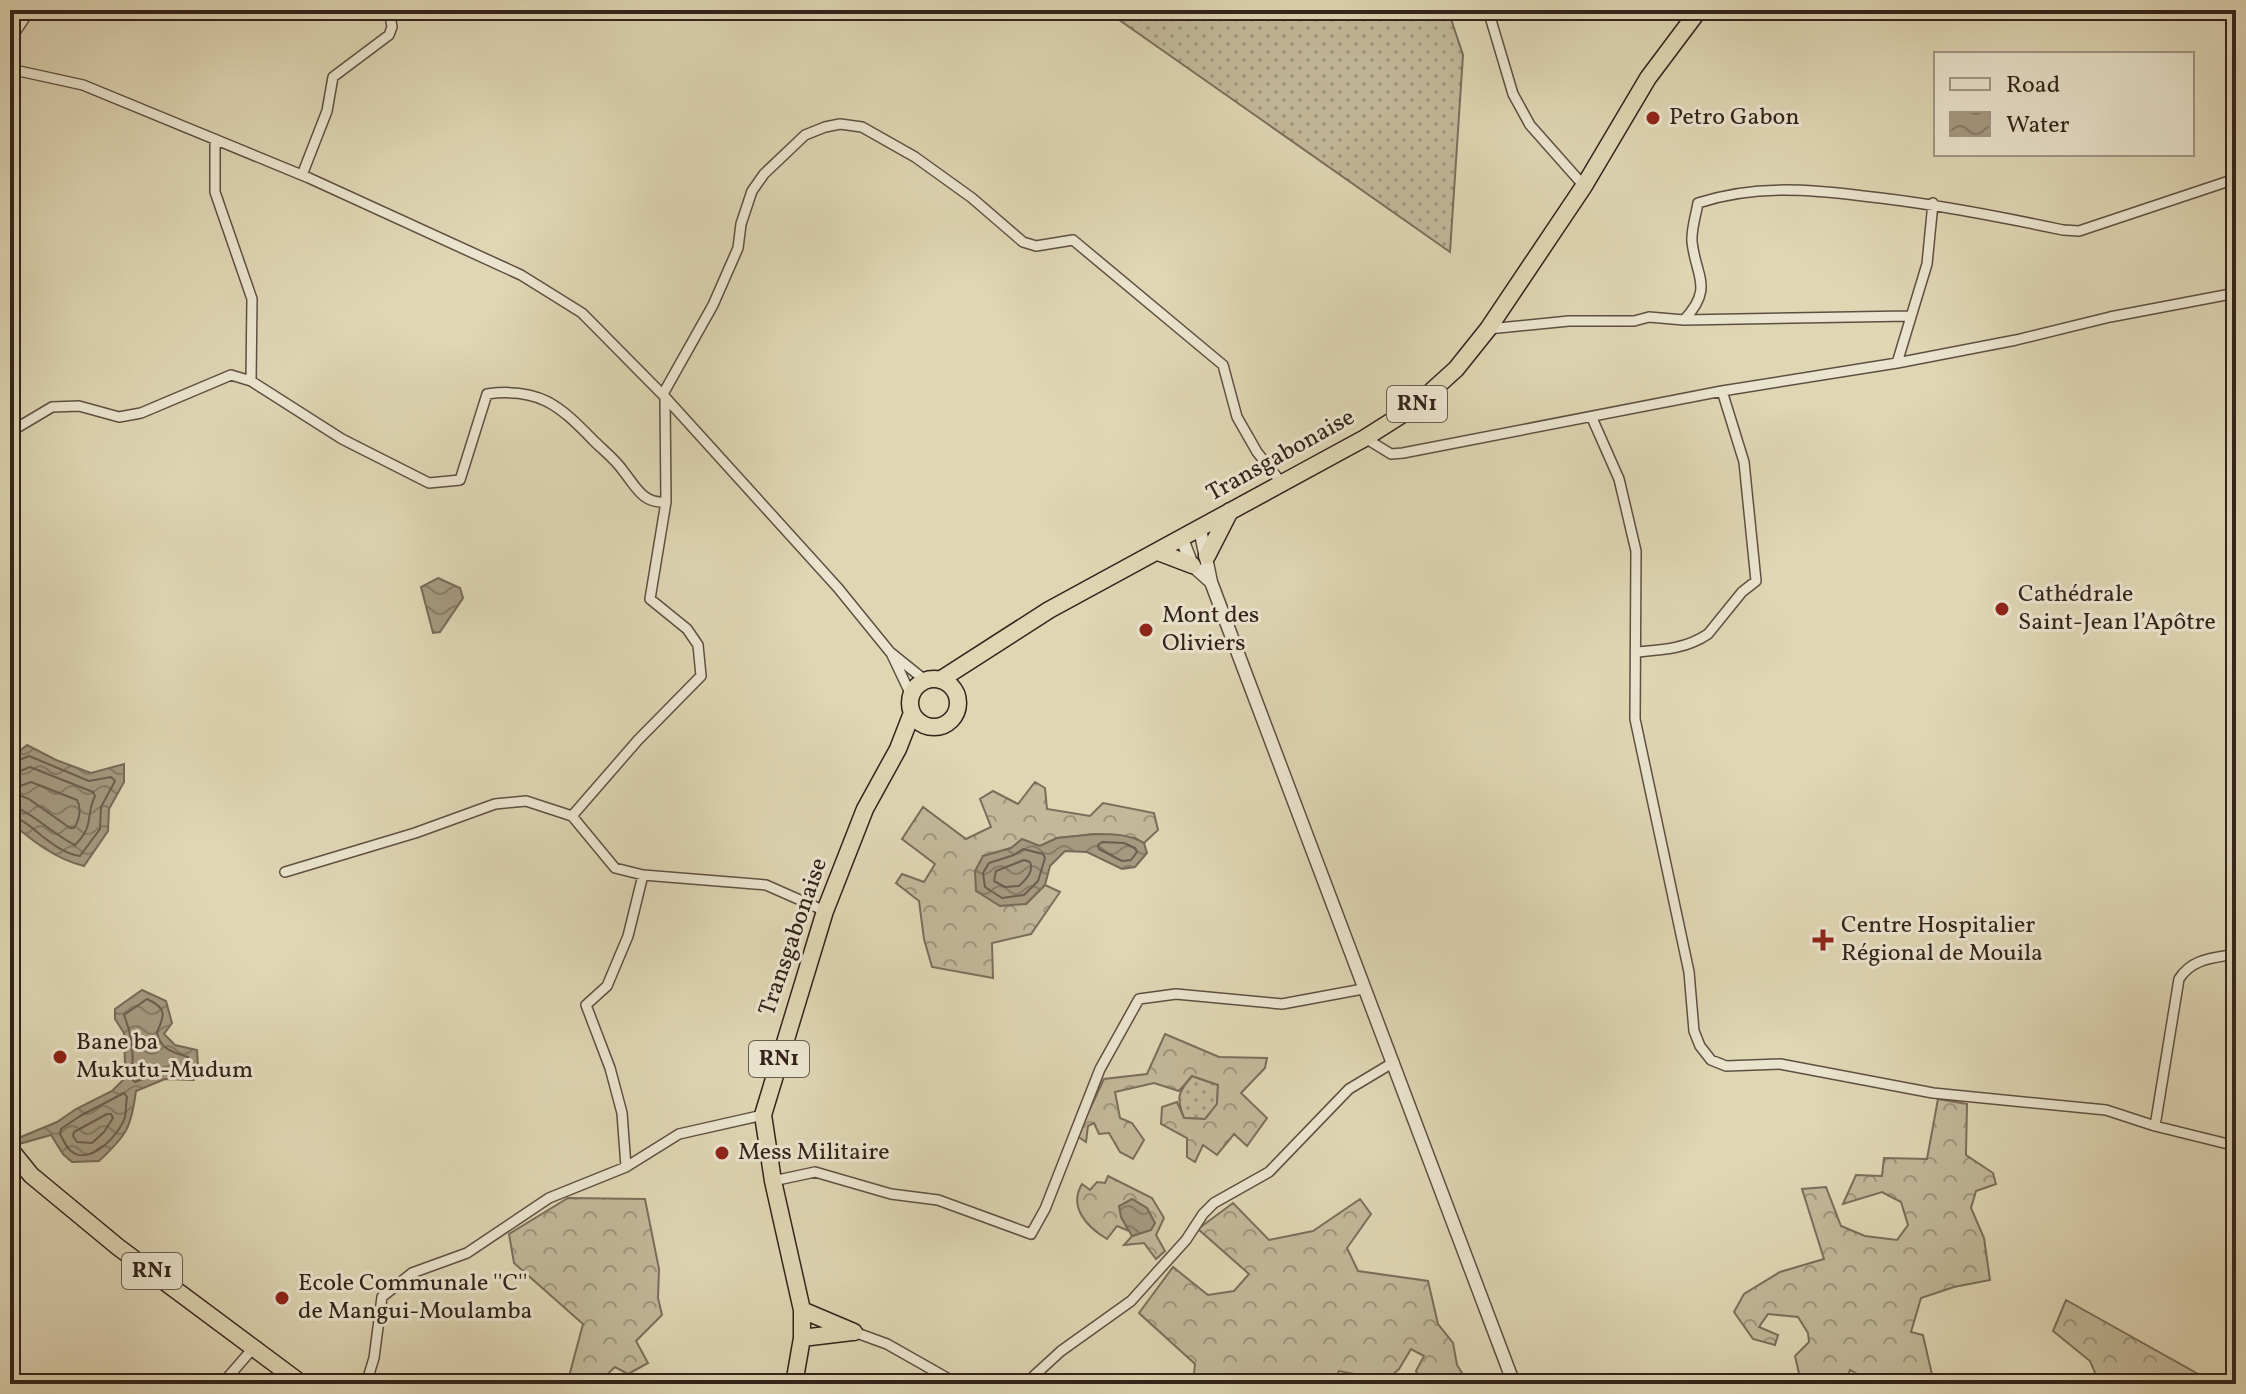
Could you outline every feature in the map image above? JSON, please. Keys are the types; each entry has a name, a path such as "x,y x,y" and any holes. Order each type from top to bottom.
{"highway":[{"name":"Transgabonaise","path":"933,680 995,646 1049,610 1365,438 1414,407 1456,369 1488,329 1584,186 1648,78 1699,10"},
{"path":"1207,556 1230,511"},
{"path":"1158,552 1192,565"},
{"name":"Transgabonaise","path":"956,694 995,646"},
{"path":"933,680 952,688 956,694 958,705 954,715 947,723 937,727 926,726 912,704 933,680"},
{"name":"Transgabonaise","path":"794,1384 802,1338 802,1310 773,1181 763,1115 825,911 865,809 898,749 912,704"},
{"name":"Transgabonaise","path":"898,749 926,726"},
{"name":"RN1","path":"10,1149 31,1175 118,1247 255,1346 302,1384"},
{"path":"802,1310 854,1332"},
{"path":"802,1338 854,1332"}],"street":[{"path":"10,40 30,10"},
{"path":"302,175 327,111 333,77 389,35 392,27 389,10"},
{"path":"1488,10 1513,94 1524,115 1584,186"},
{"path":"10,69 83,85 302,175 521,275 582,313 664,396 838,588 890,652 912,704"},
{"path":"572,816 638,740 701,676 698,645 687,629 650,599 666,502 664,396 713,305 738,248 741,224 752,191 764,174 805,135 825,127 862,127 915,157 972,198 1023,242 1036,246 1073,240 1223,365 1237,417 1257,452 1281,482"},
{"path":"215,139 215,192 252,299 251,381"},
{"path":"1684,320 1699,304 1701,275 1692,240 1698,203 1726,194 1795,188 1933,203 2079,231 2232,177 2236,199"},
{"path":"1897,363 1927,264 1933,203"},
{"path":"1365,438 1391,454 1403,453 1722,391 1897,363 2236,293"},
{"path":"1488,329 1569,321 1634,321 1649,317 1684,320 1909,316"},
{"path":"10,432 39,413 63,404 119,417 141,413 231,375 251,381 342,439 429,483 460,480 487,394 512,391 540,398 566,412 623,471 637,492 660,503 666,502"},
{"path":"1636,652 1675,649 1702,638 1742,592 1756,581 1744,462 1722,391"},
{"path":"1592,418 1619,479 1636,551 1635,719 1689,972 1694,1031 1700,1046 1711,1060 1726,1066 1780,1064 1933,1093 2106,1110 2236,1146"},
{"path":"1200,529 1211,582 1514,1384"},
{"path":"1182,539 1192,565 1211,582"},
{"path":"890,652 933,680"},
{"path":"285,872 415,833 495,804 526,801 572,816 615,868 643,875 766,885 825,911"},
{"path":"626,1167 622,1113 610,1068 586,1005 607,986 628,936 643,875"},
{"path":"2155,1126 2179,979 2198,960 2236,954"},
{"path":"773,1181 815,1172 891,1194 938,1200 1031,1234 1045,1209 1100,1069 1139,999 1176,994 1282,1004 1363,989"},
{"path":"1025,1384 1061,1351 1131,1301 1186,1240 1214,1203 1269,1172 1349,1089 1394,1062"},
{"path":"366,1384 374,1358 382,1297 412,1273 467,1253 549,1198 626,1167 679,1134 763,1115"},
{"path":"854,1332 887,1344 947,1378 952,1384"},
{"path":"222,1384 255,1346"}],"green space":[{"path":"1105,10 1448,10 1463,55 1450,252"},
{"path":"1035,782 1045,788 1047,809 1090,816 1103,803 1154,813 1158,830 1144,843 1135,838 1096,834 1057,838 1040,846 1011,848 983,856 1026,904 1045,885 1060,892 1031,934 992,943 993,978 932,967 924,939 919,901 896,883 902,874 924,882 935,864 902,839 923,807 966,839 991,827 980,799 993,791 1018,804"},
{"path":"1165,1034 1219,1057 1267,1058 1265,1068 1241,1093 1267,1118 1247,1146 1234,1134 1217,1155 1203,1145 1195,1162 1187,1157 1187,1138 1161,1124 1162,1107 1177,1102 1184,1118 1205,1119 1217,1104 1218,1085 1192,1076 1179,1091 1154,1083 1115,1092 1120,1118 1132,1123 1144,1140 1133,1159 1120,1152 1109,1133 1099,1134 1094,1123 1088,1126 1086,1142 1077,1136 1104,1079 1147,1074"},
{"path":"1192,1076 1218,1085 1217,1104 1205,1119 1184,1118 1181,1111 1180,1096"},
{"path":"1938,1099 1967,1104 1966,1155 1993,1173 1996,1184 1976,1191 1971,1208 1984,1238 1990,1280 1921,1298 1911,1332 1923,1335 1933,1379 1938,1384 1875,1384 1850,1370 1845,1384 1804,1384 1795,1356 1809,1342 1808,1333 1798,1317 1768,1314 1759,1327 1778,1335 1775,1345 1753,1339 1734,1312 1744,1294 1780,1272 1824,1259 1802,1189 1826,1187 1841,1226 1865,1236 1897,1240 1908,1225 1901,1202 1882,1192 1843,1204 1856,1175 1882,1176 1884,1158 1927,1159"},
{"path":"1108,1176 1152,1198 1164,1218 1156,1235 1165,1251 1156,1259 1144,1243 1124,1245 1132,1236 1151,1230 1154,1222 1147,1208 1132,1199 1121,1217 1129,1231 1117,1226 1107,1239 1082,1216 1077,1201 1082,1184 1090,1190 1097,1182 1105,1183"},
{"path":"568,1198 645,1199 659,1269 658,1298 662,1315 636,1341 648,1363 628,1374 615,1367 597,1384 567,1384 583,1324 514,1263 509,1234"},
{"path":"1360,1199 1371,1214 1347,1248 1358,1271 1428,1281 1438,1324 1453,1343 1457,1365 1469,1384 1422,1384 1416,1371 1424,1356 1411,1349 1399,1369 1386,1380 1339,1371 1332,1384 1193,1384 1195,1364 1139,1313 1173,1267 1208,1295 1234,1291 1249,1274 1198,1229 1233,1203 1269,1240 1313,1231"},
{"path":"2066,1300 2216,1384 2100,1384 2090,1361 2053,1331"}],"water":[{"path":"438,578 460,588 463,598 440,632 433,633 421,587"},
{"path":"27,745 91,773 124,764 124,782 109,809 108,831 84,866 54,854 10,822 10,759"},
{"path":"1096,834 1132,838 1144,843 1147,853 1135,867 1122,869 1087,852 1065,851 1050,866 1045,885 1026,904 1000,906 976,891 975,871 983,856 1011,848 1022,839 1040,846 1057,838"},
{"path":"142,990 166,1001 172,1023 164,1034 175,1045 197,1050 198,1067 194,1080 165,1079 136,1091 126,1130 99,1161 72,1162 51,1135 19,1144 16,1139 57,1122 112,1091 123,1080 124,1033 115,1019 115,1009"},
{"path":"1132,1199 1147,1208 1155,1223 1151,1230 1132,1236 1121,1217 1119,1206"}],"place":[{"name":"Petro Gabon","path":"1653,118"},
{"name":"Cathédrale Saint-Jean l’Apôtre","path":"2002,609"},
{"name":"Mont des Oliviers","path":"1146,630"},
{"name":"Centre Hospitalier Régional de Mouila","path":"1823,940"},
{"name":"Bane ba Mukutu-Mudum","path":"60,1057"},
{"name":"Mess Militaire","path":"722,1153"},
{"name":"Ecole Communale ''C'' de Mangui-Moulamba","path":"282,1298"}]}
